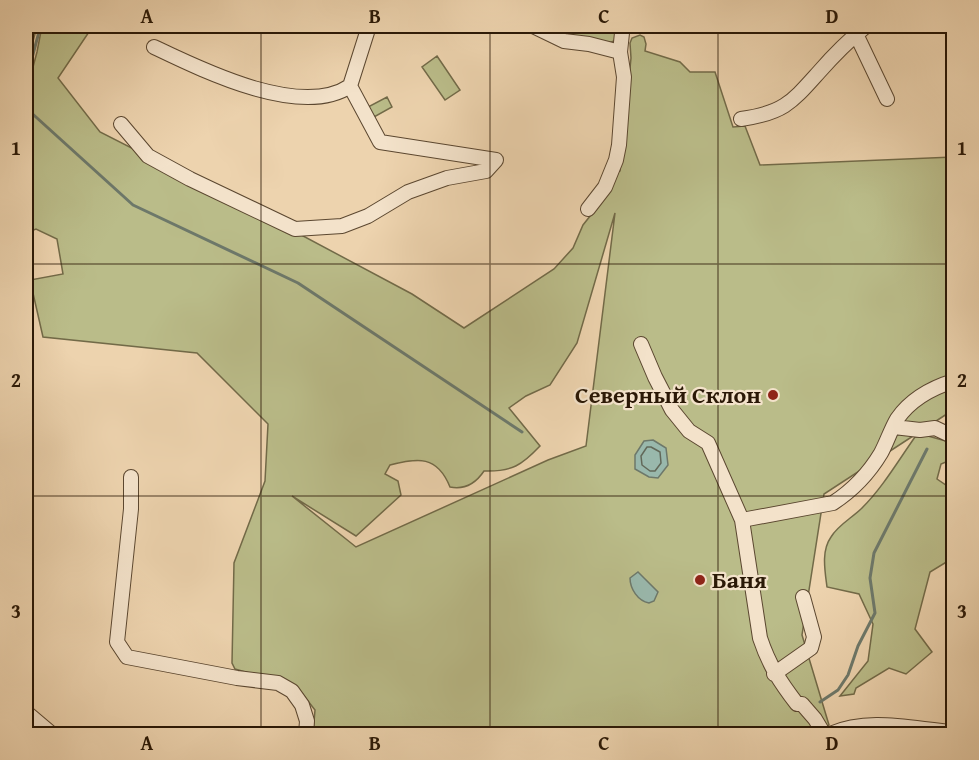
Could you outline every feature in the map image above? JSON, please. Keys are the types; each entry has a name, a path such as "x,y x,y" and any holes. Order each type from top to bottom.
{"street":[{"path":"154,47 197,68 279,95 324,98 340,93 350,86 369,26"},
{"path":"533,26 564,41 589,44 620,52"},
{"path":"588,209 605,187 616,160 622,119 624,77 620,52 622,33 620,26"},
{"path":"741,119 778,109 792,101 861,30 887,99"},
{"path":"121,124 148,156 190,179 295,229 342,226 368,216 408,192 447,178 486,171 496,160 380,142 350,86"},
{"path":"641,344 672,410 689,431 708,443 742,520 760,638 774,674 797,704 802,704 815,719 824,735"},
{"path":"742,520 833,503 858,483 880,455 896,421 907,408 930,388 954,381"},
{"path":"894,427 920,430 935,428 954,437"},
{"path":"131,477 131,509 117,642 127,657 237,678 278,683 292,691 302,705 307,721 306,735"},
{"path":"774,674 811,648 814,637 803,597"},
{"path":"26,712 52,735"},
{"path":"830,735 846,727 873,724 954,732"}],"green space":[{"path":"26,26 37,26 26,68"},
{"name":"Северный Склон","path":"42,26 93,26 58,78 100,132 412,294 464,328 554,269 573,248 583,225 606,196 617,172 620,171 631,58 630,43 632,38 640,35 644,37 645,51 680,62 690,72 715,72 733,127 745,126 760,165 953,157 953,410 824,494 802,635 829,725 814,734 313,734 315,710 297,687 235,669 232,663 234,563 265,481 268,424 197,353 43,337 30,280 63,274 57,239 36,229 26,233 26,93","holes":["615,213 586,446 548,460 356,547 292,496 356,536 401,495 398,481 385,474 390,465 409,461 426,461 439,469 450,487 461,487 474,482 484,471 509,469 528,458 540,446 509,408 526,396 550,385 577,343"]},
{"path":"539,26 617,26 617,38 606,44 563,39"},
{"path":"437,56 460,90 445,100 422,67"},
{"path":"387,97 392,107 374,117 368,107"},
{"path":"928,436 953,443 953,459 941,464 937,479 953,490 953,558 930,572 915,629 932,652 906,674 889,668 856,688 854,694 840,696 868,661 873,624 859,594 827,587 826,548 837,529 862,508 877,491 915,437"}],"water":[{"path":"653,440 666,448 668,465 658,478 649,477 635,469 635,455 644,441"},
{"path":"638,572 658,592 654,601 645,602 633,590 630,578"}],"waterway":[{"path":"26,80 39,26"},
{"path":"26,108 133,205 298,283 522,432"},
{"path":"820,702 838,690 848,675 858,646 875,613 870,578 874,553 927,449"}],"place":[{"name":"Северный Склон","path":"773,395"},
{"name":"Баня","path":"700,580"}]}
